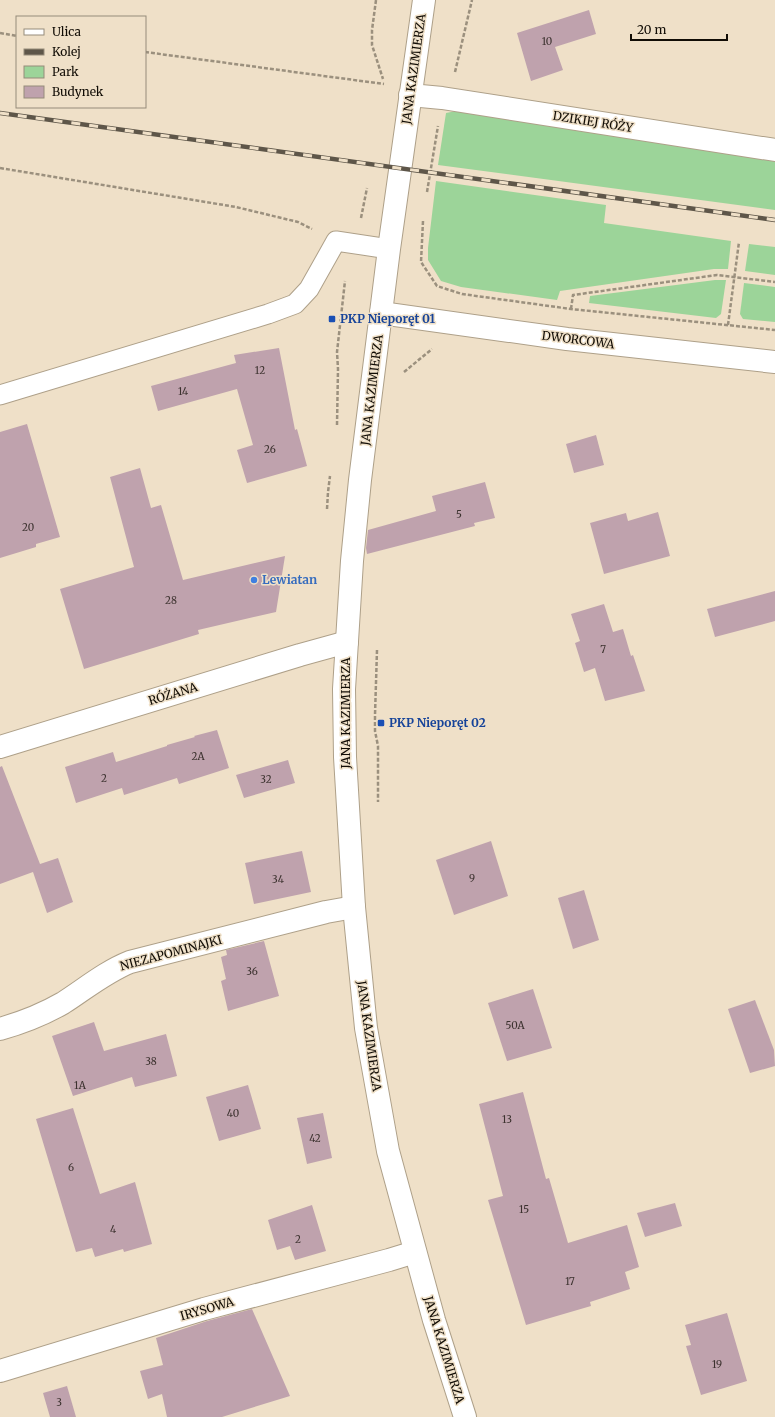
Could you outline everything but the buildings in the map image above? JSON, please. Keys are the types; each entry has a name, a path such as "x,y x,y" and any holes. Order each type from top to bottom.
{"street":[{"name":"JANA KAZIMIERZA","path":"424,0 389,249 352,560 344,689 345,757 354,907 366,1028 388,1151 434,1320 465,1417"},
{"name":"DZIKIEJ RÓŻY","path":"410,95 442,98 775,150"},
{"name":"DWORCOWA","path":"381,313 567,339 775,362"},
{"name":"RÓŻANA","path":"0,747 347,642"},
{"name":"NIEZAPOMINAJKI","path":"0,1029 14,1025 62,1004 114,968 130,962 326,912 354,907"},
{"name":"IRYSOWA","path":"0,1371 204,1309 415,1252"}],"lane":[{"path":"0,395 268,314 295,304 309,289 336,241 389,249"}],"path":[{"path":"427,193 442,98 456,69 472,0"},
{"path":"0,33 16,36"},
{"path":"146,52 385,84 410,95"},
{"path":"0,168 236,207 298,222 336,241"},
{"path":"424,215 421,262 437,286 462,294 571,308 775,330"},
{"path":"728,325 739,242"},
{"path":"571,308 573,295 717,275 775,282"},
{"path":"402,379 404,371 434,348"},
{"path":"377,649 375,731 378,746 378,810"}],"green space":[{"path":"456,111 775,157 775,210 438,165 446,113"},
{"path":"436,181 606,205 604,223 731,241 728,269 714,269 560,291 557,300 461,287 441,281 428,260 428,248"},
{"path":"749,244 775,247 775,275 745,271"},
{"path":"715,280 726,280 721,314 716,318 589,303 590,296"},
{"path":"744,283 775,287 775,322 743,319 740,314"}],"railway":[{"path":"0,113 775,220"}],"place":[{"name":"PKP Nieporęt 01","path":"332,319"},
{"name":"Lewiatan","path":"254,580"},
{"name":"PKP Nieporęt 02","path":"381,723"}]}
